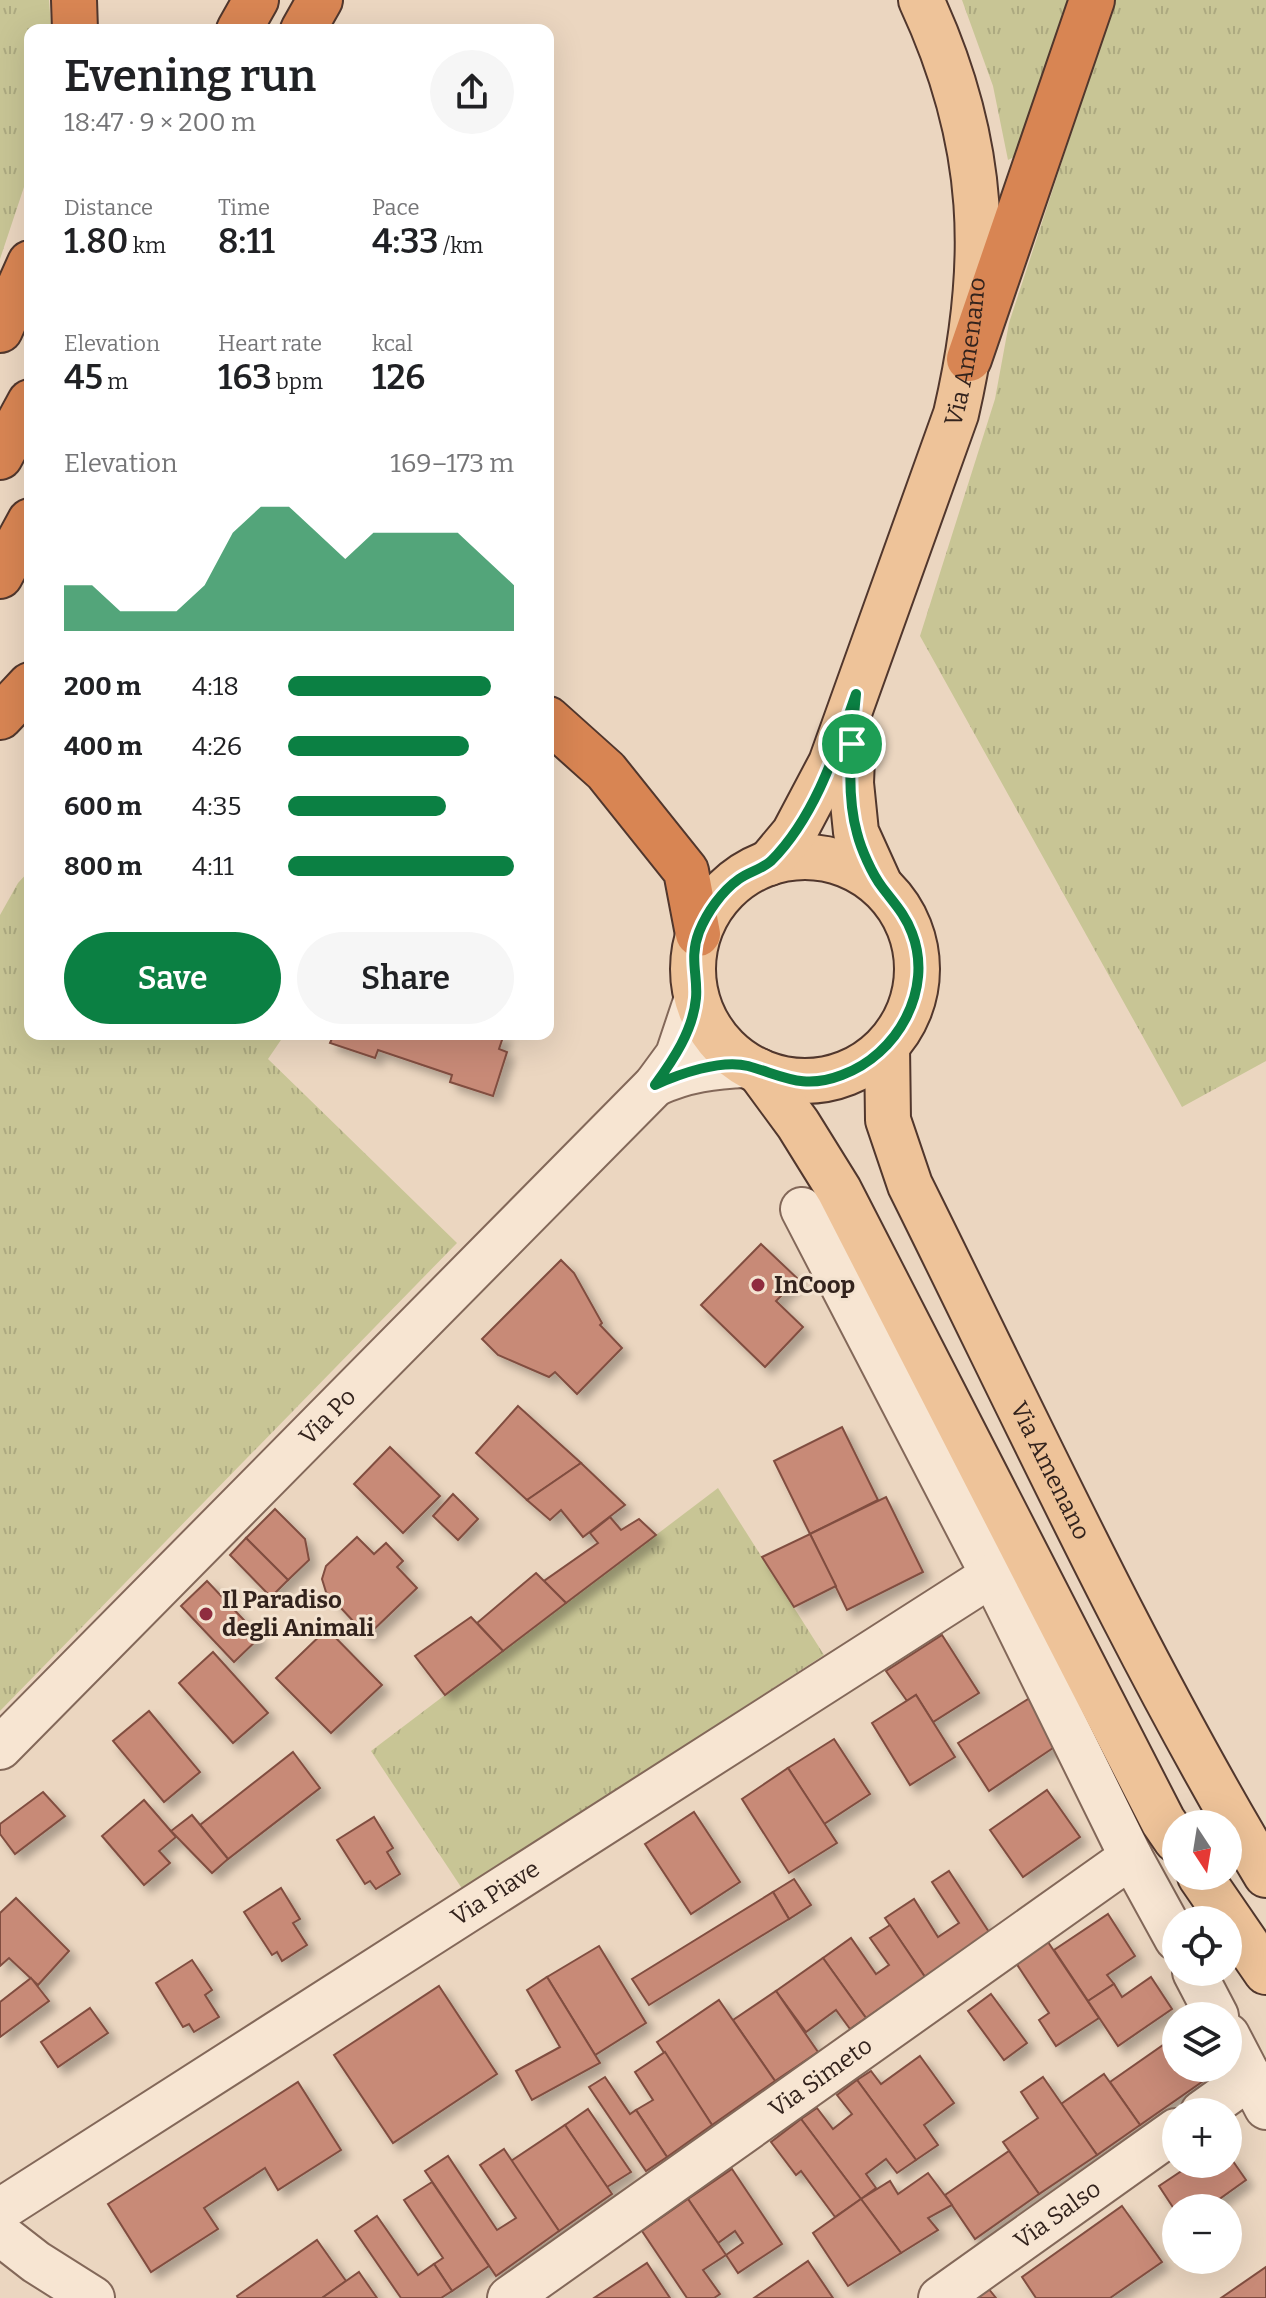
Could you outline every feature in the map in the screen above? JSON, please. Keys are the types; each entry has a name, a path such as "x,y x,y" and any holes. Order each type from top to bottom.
{"highway":[{"path":"74,0 75,24"},
{"path":"242,24 256,0"},
{"path":"306,24 320,0"},
{"path":"969,359 1092,0"},
{"path":"0,330 24,276"},
{"path":"0,457 24,413"},
{"path":"0,576 24,532"},
{"path":"0,717 24,691"},
{"path":"554,724 606,771 686,871 698,934"}],"main road":[{"name":"Via Amenano","path":"769,863 794,833 831,763 956,414 969,359 978,264 978,209 971,147 955,89 921,0"},
{"path":"856,694 851,783 856,832 880,885"},
{"path":"803,857 838,861 880,885 900,908 913,935 918,965 915,995 905,1023 887,1047 865,1065 840,1076 813,1081 785,1080 753,1069 730,1053 709,1028 696,998 693,966 698,934 713,905 737,880 769,863 803,857"},
{"name":"Via Amenano","path":"887,1047 888,1120 910,1185 1151,1670 1215,1789 1266,1875"},
{"path":"753,1069 798,1124 839,1190 1162,1819"},
{"path":"1210,1890 1266,1972"}],"street":[{"name":"Via Po","path":"0,1748 655,1085 677,1055 696,998"},
{"path":"655,1085 710,1067 753,1069"},
{"path":"802,1209 992,1575 1162,1913"},
{"name":"Via Piave","path":"0,2210 992,1575"},
{"name":"Via Simeto","path":"509,2298 1131,1857"},
{"path":"1242,2062 1258,2093"},
{"name":"Via Salso","path":"940,2298 1162,2140"},
{"path":"0,2234 36,2262 93,2298"}],"green space":[{"path":"0,0 49,0 51,24 24,24 24,187 0,259"},
{"path":"962,0 1076,0 1028,150 1008,160 993,86"},
{"path":"1115,0 1266,0 1266,1061 1182,1107 920,636 995,399 1009,323"},
{"path":"24,876 24,1040 281,1040 268,1059 457,1243 0,1711 0,915"},
{"path":"718,1488 824,1655 463,1890 371,1751"}],"building":[{"path":"331,1040 502,1040 499,1049 507,1052 493,1096 450,1082 452,1075 378,1050 375,1058 330,1043"},
{"path":"761,1244 798,1279 776,1301 803,1327 765,1367 701,1305"},
{"path":"561,1260 574,1273 602,1323 600,1325 622,1348 577,1394 555,1372 549,1377 498,1355 482,1339"},
{"path":"518,1406 581,1463 527,1500 476,1453"},
{"path":"842,1427 878,1500 810,1534 774,1461"},
{"path":"390,1447 440,1496 403,1533 354,1484"},
{"path":"581,1463 625,1505 583,1537 561,1510 550,1520 527,1500"},
{"path":"453,1494 478,1519 458,1540 433,1516"},
{"path":"886,1497 923,1572 847,1610 810,1534"},
{"path":"275,1509 305,1539 309,1560 288,1580 246,1538"},
{"path":"610,1517 621,1530 639,1519 656,1535 566,1603 544,1581 598,1543 590,1533"},
{"path":"810,1534 836,1586 794,1607 762,1557"},
{"path":"357,1537 374,1554 386,1543 403,1561 397,1567 417,1588 367,1636 326,1592 322,1579 326,1566"},
{"path":"246,1538 288,1580 271,1597 230,1555"},
{"path":"536,1573 566,1603 503,1651 477,1623"},
{"path":"207,1581 260,1637 234,1662 181,1606"},
{"path":"471,1617 503,1651 445,1695 415,1656"},
{"path":"327,1629 382,1685 331,1733 276,1678"},
{"path":"942,1635 979,1693 933,1722 916,1695 907,1701 886,1671"},
{"path":"213,1652 268,1713 233,1743 179,1683"},
{"path":"916,1695 955,1757 910,1785 872,1723"},
{"path":"1033,1696 1056,1746 989,1791 958,1743"},
{"path":"149,1711 200,1772 164,1802 113,1741"},
{"path":"834,1739 870,1794 824,1824 788,1768"},
{"path":"293,1752 320,1788 228,1859 200,1825"},
{"path":"788,1768 837,1843 789,1873 742,1799"},
{"path":"1047,1790 1080,1837 1023,1877 990,1830"},
{"path":"43,1792 65,1816 15,1854 0,1834 0,1824"},
{"path":"144,1800 176,1837 159,1851 170,1863 144,1885 102,1836"},
{"path":"694,1812 740,1882 691,1914 645,1844"},
{"path":"192,1815 228,1859 212,1873 171,1831"},
{"path":"374,1817 393,1848 387,1852 400,1874 376,1889 370,1881 365,1884 337,1840"},
{"path":"949,1871 989,1932 925,1977 885,1918 914,1899 938,1937 959,1923 932,1882"},
{"path":"794,1879 811,1905 789,1919 773,1892"},
{"path":"281,1888 300,1919 293,1923 307,1945 282,1961 277,1952 272,1955 244,1912"},
{"path":"773,1892 789,1919 649,2005 632,1979"},
{"path":"16,1898 69,1951 38,1985 9,1958 0,1966 0,1913"},
{"path":"1108,1914 1135,1956 1107,1975 1114,1984 1088,2001 1054,1950"},
{"path":"890,1925 925,1977 866,2018 823,1958 851,1938 876,1974 889,1965 870,1938"},
{"path":"1048,1942 1099,2018 1056,2046 1039,2020 1049,2013 1016,1963"},
{"path":"599,1946 646,2023 595,2055 547,1977"},
{"path":"823,1958 866,2018 850,2029 836,2010 806,2032 776,1991"},
{"path":"192,1960 212,1990 205,1995 219,2017 194,2032 189,2024 183,2027 156,1983"},
{"path":"547,1977 600,2063 532,2100 516,2071 560,2047 527,1990"},
{"path":"1151,1977 1167,2002 1162,2002 1162,2016 1118,2046 1088,2001 1114,1984 1122,1997"},
{"path":"31,1978 49,2001 0,2037 0,2002"},
{"path":"439,1986 497,2074 393,2143 334,2055"},
{"path":"776,1991 818,2052 775,2081 733,2020"},
{"path":"991,1994 1027,2043 1004,2060 968,2011"},
{"path":"719,2000 775,2081 712,2125 657,2042"},
{"path":"90,2008 108,2033 58,2067 41,2042"},
{"path":"1162,2046 1162,2082 1202,2082 1179,2098 1162,2098 1162,2110 1140,2125 1110,2082"},
{"path":"665,2052 712,2125 667,2157 636,2110 653,2100 635,2072"},
{"path":"920,2056 954,2103 924,2125 938,2145 916,2160 857,2080 871,2071 881,2084"},
{"path":"1104,2074 1140,2125 1097,2155 1061,2104"},
{"path":"605,2077 630,2114 636,2110 667,2157 646,2171 589,2087"},
{"path":"1043,2077 1097,2155 1039,2194 1003,2142 1038,2118 1021,2092"},
{"path":"857,2080 916,2160 897,2173 886,2159 866,2174 876,2188 861,2199 801,2119 817,2108 833,2129 852,2114 837,2095"},
{"path":"298,2082 341,2150 278,2190 265,2168 204,2208 218,2229 151,2272 108,2204"},
{"path":"588,2109 631,2172 607,2187 565,2125"},
{"path":"801,2119 861,2199 835,2217 801,2171 796,2175 771,2142"},
{"path":"565,2125 612,2194 559,2231 511,2161"},
{"path":"504,2149 559,2231 496,2276 425,2171 448,2156 497,2230 516,2218 480,2165"},
{"path":"1009,2151 1039,2194 975,2239 945,2195"},
{"path":"732,2169 782,2244 738,2273 726,2255 743,2243 735,2231 718,2243 688,2199"},
{"path":"928,2173 952,2205 928,2218 938,2230 901,2253 861,2199 890,2181 898,2194"},
{"path":"1242,2174 1246,2180 1227,2194 1164,2194 1159,2186 1171,2178 1242,2178"},
{"path":"432,2182 489,2266 452,2291 434,2264 443,2258 404,2200"},
{"path":"688,2199 726,2255 703,2270 720,2294 714,2298 687,2298 642,2231"},
{"path":"861,2199 901,2253 848,2286 813,2233"},
{"path":"1122,2206 1162,2262 1110,2298 1036,2298 1022,2277"},
{"path":"377,2216 418,2275 434,2264 452,2291 441,2298 401,2298 355,2231"},
{"path":"317,2240 346,2281 322,2298 238,2298 237,2296"},
{"path":"808,2261 833,2298 754,2298"},
{"path":"647,2263 670,2298 594,2298"},
{"path":"1266,2267 1266,2298 1221,2298"},
{"path":"359,2272 377,2298 322,2298 346,2281"},
{"path":"988,2288 996,2298 974,2298"}],"place":[{"name":"InCoop","path":"758,1285"},
{"name":"Il Paradiso degli Animali","path":"206,1614"}],"route":[{"path":"856,694 852,744 851,783 856,832 880,885 900,908 913,935 918,965 915,995 905,1023 887,1047 865,1065 840,1076 813,1081 785,1080 747,1066 710,1067 655,1085 677,1055 696,998 693,966 698,934 713,905 737,880 769,863 794,833 831,763 856,694"}]}
